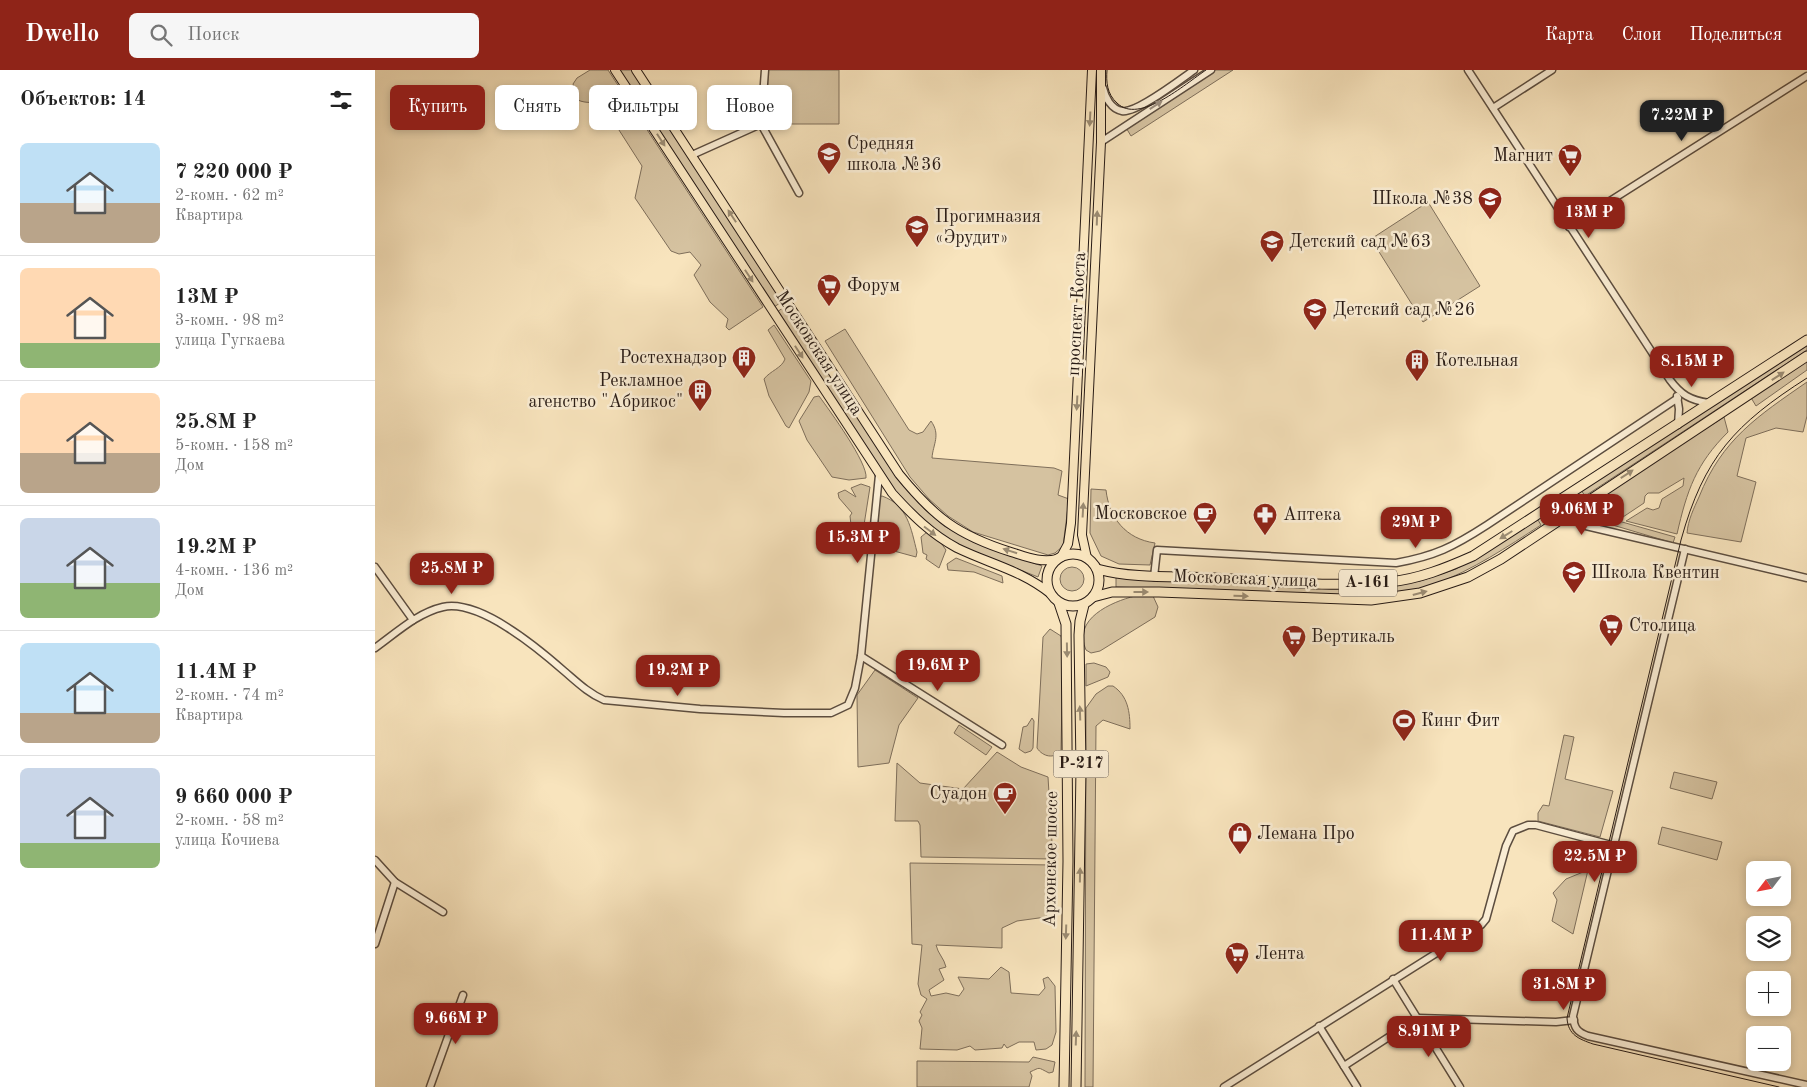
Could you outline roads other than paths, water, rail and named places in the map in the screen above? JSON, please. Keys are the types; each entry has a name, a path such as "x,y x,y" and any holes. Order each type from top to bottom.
{"highway":[{"name":"Московская улица","path":"1097,569 1114,573 1155,577 1353,585 1405,579 1431,573 1473,556 1807,340"},
{"name":"Московская улица","path":"1093,597 1112,592 1133,592 1364,600 1412,595 1468,577 1485,568 1807,356"},
{"path":"1075,554 1087,558 1097,569 1099,582 1093,597 1084,605 1071,607 1059,603 1051,594 1046,578 1051,564 1059,558 1075,554"},
{"name":"Архонское шоссе","path":"1059,603 1066,624 1068,861 1064,1087"},
{"name":"Архонское шоссе","path":"1076,1087 1081,768 1079,635 1084,605"}],"main road":[{"name":"Московская улица","path":"615,70 879,475 898,499 927,529 959,549 1017,571 1051,594"},
{"name":"Московская улица","path":"636,70 899,474 922,502 948,524 983,543 1042,561 1059,558"},
{"name":"проспект Коста","path":"1059,558 1068,544 1071,523 1092,70"},
{"name":"проспект Коста","path":"1087,558 1082,535 1101,142 1101,74"}],"street":[{"path":"764,85 765,70"},
{"path":"1101,74 1107,100 1116,109 1123,112 1137,107 1194,70"},
{"path":"1101,142 1211,70"},
{"path":"1468,70 1670,380 1679,392 1688,399 1709,404"},
{"path":"1493,108 1552,70"},
{"path":"1569,227 1807,76"},
{"path":"692,156 748,130"},
{"path":"764,130 799,193"},
{"path":"1670,380 1679,409 1678,425"},
{"path":"1155,577 1157,550 1396,564 1429,557 1474,534 1677,398"},
{"path":"375,648 413,620 431,610 451,606 471,609 492,619 544,655 593,696 616,702 700,709 831,713 848,704 855,688 861,656 879,475"},
{"path":"1562,499 1575,519 1586,526 1807,578"},
{"path":"1685,548 1573,1020 1578,1032 1588,1036 1807,1085"},
{"path":"375,567 413,620"},
{"path":"861,656 1002,746"},
{"path":"1224,1087 1393,979 1470,933 1487,918 1506,846 1513,831 1528,825 1536,826 1615,846"},
{"path":"375,860 395,882 443,912"},
{"path":"375,944 395,882"},
{"path":"1393,979 1460,1087"},
{"path":"430,1087 463,996"},
{"path":"1344,1066 1418,1018 1556,1022 1573,1020"},
{"path":"1319,1026 1357,1087"}],"tram line":[{"path":"1107,70 1108,88 1111,96 1117,103 1126,108 1137,109 1162,100 1206,70"},
{"path":"1779,1087 1593,1044 1575,1036 1570,1029 1567,1018 1681,540 1690,511 1700,486 1712,464 1726,445 1760,411 1807,378"}],"place":[{"name":"Средняя школа №36","path":"829,175"},
{"name":"Магнит","path":"1570,177"},
{"name":"Школа №38","path":"1490,220"},
{"name":"Прогимназия «Эрудит»","path":"917,248"},
{"name":"Детский сад №63","path":"1272,263"},
{"name":"Форум","path":"829,307"},
{"name":"Детский сад №26","path":"1315,331"},
{"name":"Ростехнадзор","path":"744,379"},
{"name":"Котельная","path":"1417,382"},
{"name":"Рекламное агенство \"Абрикос\"","path":"700,412"},
{"name":"Московское","path":"1205,535"},
{"name":"Аптека","path":"1265,536"},
{"name":"Школа Квентин","path":"1574,594"},
{"name":"Столица","path":"1611,647"},
{"name":"Вертикаль","path":"1294,658"},
{"name":"Кинг Фит","path":"1404,742"},
{"name":"Суадон","path":"1005,815"},
{"name":"Лемана Про","path":"1240,855"},
{"name":"Лента","path":"1237,975"}]}
